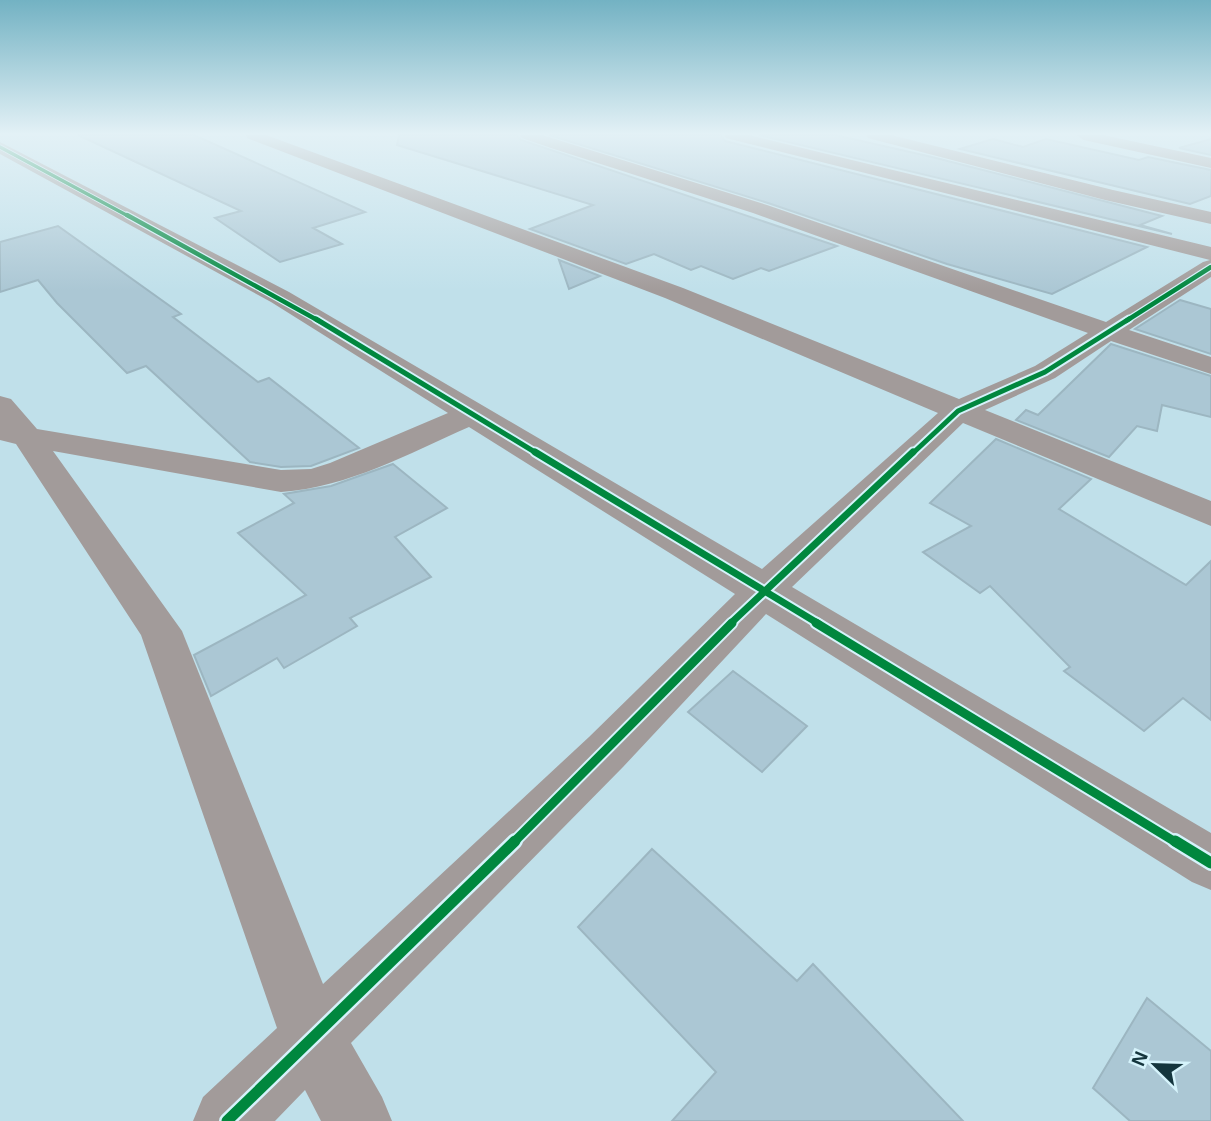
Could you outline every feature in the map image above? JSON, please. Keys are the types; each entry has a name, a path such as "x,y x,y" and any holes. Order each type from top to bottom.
{"street":[{"path":"75,187 280,298 1211,863"},
{"path":"392,187 674,293 1211,514"},
{"path":"688,187 757,208 991,289 1105,332 1211,366"},
{"path":"943,187 1211,254"},
{"path":"1078,187 1211,218"},
{"path":"226,1121 313,1040 606,752 762,592 958,411 1045,372 1211,267"},
{"path":"9,424 281,481 313,480 473,414"},
{"path":"9,424 160,631 313,1040 358,1121"}],"building":[{"path":"190,187 310,187 365,212 313,228 342,244 280,262 215,218 241,211"},
{"path":"535,187 662,187 837,246 769,271 761,268 733,279 701,266 691,270 654,254 626,264 530,229 593,205"},
{"path":"717,187 909,187 1147,247 1052,294 947,264"},
{"path":"977,187 1050,187 1162,216 1140,225 1172,234"},
{"path":"1120,187 1211,187 1211,196 1190,204"},
{"path":"58,226 181,314 173,317 258,382 269,378 359,448 311,466 281,467 250,462 146,366 127,373 57,303 38,280 0,292 0,242"},
{"path":"559,260 600,276 569,289"},
{"path":"1180,300 1211,309 1211,354 1135,329"},
{"path":"1111,344 1211,376 1211,417 1162,405 1157,431 1137,426 1109,457 1016,420 1026,410 1038,415"},
{"path":"996,439 1091,479 1059,509 1186,585 1211,561 1211,720 1183,698 1144,731 1064,671 1070,667 990,586 980,593 923,552 971,526 930,503"},
{"path":"393,464 447,508 395,537 431,577 350,618 357,626 284,668 277,658 211,696 194,655 306,595 238,533 294,503 284,494 331,486"},
{"path":"733,671 807,726 762,772 688,712"},
{"path":"652,849 797,981 813,964 963,1121 672,1121 716,1072 578,927"},
{"path":"1147,998 1211,1051 1211,1121 1130,1121 1093,1088"}],"cycle path":[{"path":"75,187 280,297 1211,863"},
{"path":"227,1121 606,752 762,592 958,411 1045,372 1211,267"}]}
